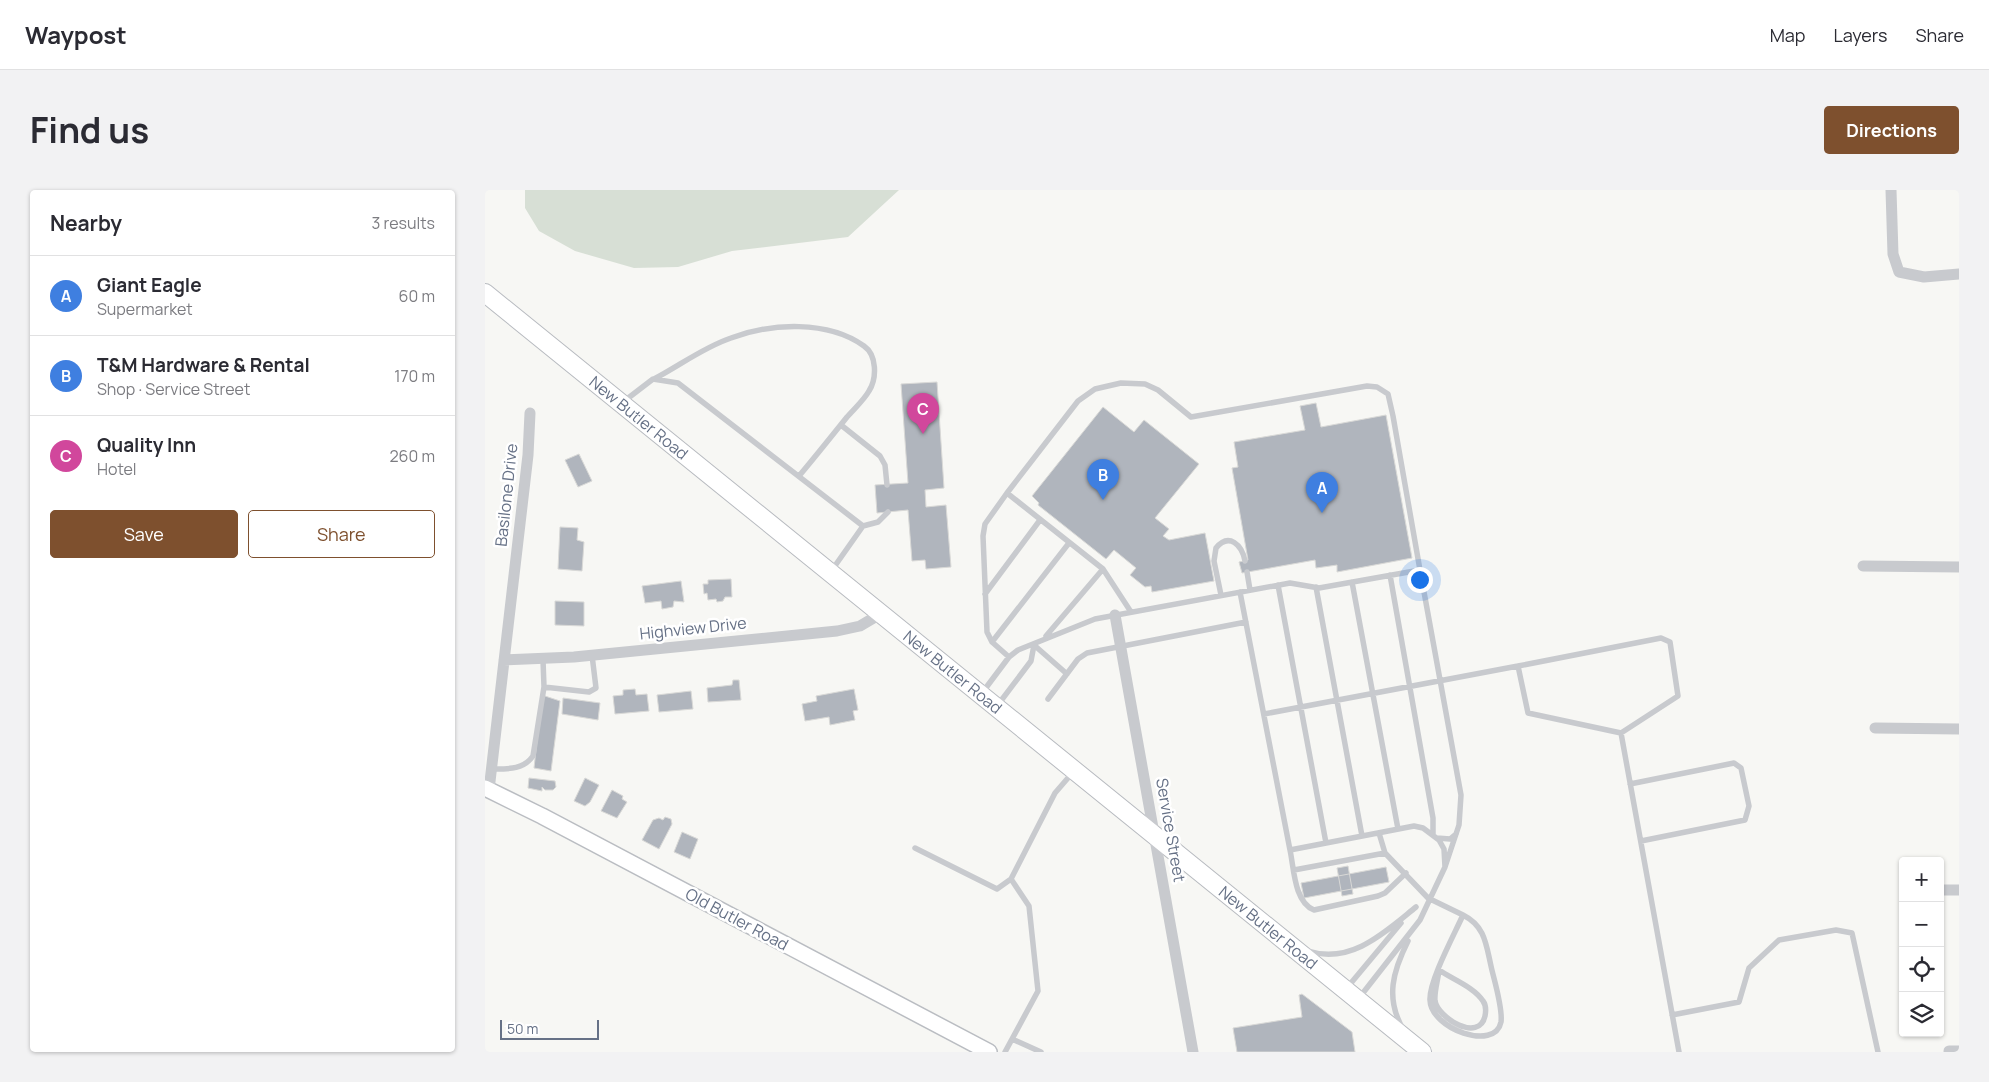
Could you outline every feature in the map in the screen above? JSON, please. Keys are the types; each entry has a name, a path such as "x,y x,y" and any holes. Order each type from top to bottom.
{"main road":[{"name":"New Butler Road","path":"485,294 997,706 1421,1051"}],"street":[{"path":"1891,190 1893,254 1899,272 1923,277 1959,274"},
{"name":"Basilone Drive","path":"487,789 492,768 528,455 530,413"},
{"path":"1863,566 1959,567"},
{"name":"Highview Drive","path":"504,660 543,660 852,629 882,613"},
{"name":"Service Street","path":"1115,615 1193,1052"},
{"path":"1875,728 1959,729"},
{"name":"Old Butler Road","path":"487,789 542,816 989,1052"},
{"path":"1944,890 1959,890"}],"lane":[{"path":"621,404 653,379 730,338 777,328 807,328 833,332 856,341 868,349 875,362 870,390 799,476"},
{"path":"653,379 679,382 863,526"},
{"path":"1009,657 992,642 987,632 983,536 985,524 1078,401 1095,389 1121,383 1145,384 1158,390 1191,417 1367,386 1377,387 1388,394 1461,795 1457,832 1445,868 1400,958 1391,991 1396,1016 1408,1037 1421,1051"},
{"path":"841,425 880,456 885,465 887,484"},
{"path":"1007,493 1103,569 1131,612"},
{"path":"831,572 863,526 878,522 888,512"},
{"path":"985,594 1041,520"},
{"path":"1221,595 1214,560 1216,548 1226,541 1231,541 1241,548 1245,561"},
{"path":"992,642 1069,543"},
{"path":"1045,638 1103,569"},
{"path":"981,694 1009,657 1018,650 1034,645 1045,638 1079,624 1115,615 1278,585 1299,583 1316,587 1420,570"},
{"path":"1247,572 1250,590"},
{"path":"1390,575 1435,836 1444,849 1445,868"},
{"path":"1353,582 1398,829"},
{"path":"1278,585 1326,843"},
{"path":"1316,587 1362,836"},
{"path":"1240,592 1294,870 1304,903 1314,910 1379,896 1385,893 1406,873"},
{"path":"1048,699 1078,659 1087,653 1246,622"},
{"path":"1264,714 1661,638 1670,642 1678,696 1621,733 1528,712 1518,666"},
{"path":"1034,645 1067,674"},
{"path":"997,706 1031,661 1034,645"},
{"path":"544,687 589,692 596,688 593,655"},
{"path":"492,768 519,767 528,763 533,756 544,687 543,660"},
{"path":"1621,733 1679,1052"},
{"path":"1630,784 1734,763 1741,768 1749,806 1745,820 1641,841"},
{"path":"915,848 997,889 1011,879 1055,793 1075,770"},
{"path":"1290,850 1414,826 1435,836 1450,839 1457,832"},
{"path":"1379,833 1385,853 1429,898 1463,915 1475,922 1485,937 1501,1019 1495,1032 1482,1040 1467,1038 1441,1021 1434,1014 1430,993 1463,915"},
{"path":"1294,870 1385,853"},
{"path":"1005,1052 1038,991 1029,906 1011,879"},
{"path":"1285,940 1315,953 1344,953 1362,946 1382,934 1429,898"},
{"path":"1352,995 1416,907"},
{"path":"1352,995 1415,926"},
{"path":"1672,1016 1739,1002 1749,968 1779,940 1836,930 1852,933 1878,1052"},
{"path":"1439,970 1482,1000 1486,1012 1481,1025 1476,1028 1462,1027 1438,1008 1435,995 1439,970"},
{"path":"1012,1039 1041,1052"}],"shaded area":[{"path":"525,190 899,190 848,237 732,251 678,267 634,268 575,251 539,231 525,208"}],"building":[{"path":"937,382 944,488 925,490 926,507 946,505 951,567 926,569 925,560 912,561 908,510 877,513 875,485 908,483 901,384"},
{"path":"1316,403 1321,427 1386,415 1412,558 1337,572 1337,565 1316,568 1315,560 1242,573 1239,562 1248,560 1232,468 1238,467 1234,442 1305,430 1300,406"},
{"path":"1103,407 1134,432 1144,420 1199,464 1155,518 1169,529 1163,536 1169,540 1205,533 1214,581 1152,592 1151,586 1145,587 1130,575 1136,568 1114,550 1106,559 1038,505 1039,503 1032,496"},
{"path":"579,454 592,481 578,487 565,460"},
{"path":"560,527 578,528 577,540 584,542 582,571 558,569"},
{"path":"731,579 732,597 725,597 723,601 717,602 716,599 708,600 707,593 704,594 703,584 708,584 708,580"},
{"path":"681,581 684,602 674,601 673,607 662,609 661,601 645,603 642,586"},
{"path":"555,601 584,602 584,626 555,625"},
{"path":"733,680 739,680 741,700 708,702 707,688 732,685"},
{"path":"635,689 636,695 647,694 649,711 615,714 613,696 623,695 623,690"},
{"path":"854,689 858,710 853,711 855,720 830,725 829,717 805,721 802,704 817,701 816,696"},
{"path":"691,691 693,709 659,712 657,695"},
{"path":"542,695 560,701 551,771 534,768"},
{"path":"563,698 600,703 598,720 562,714"},
{"path":"529,778 555,781 556,787 553,790 545,790 542,787 542,791 528,788"},
{"path":"585,778 599,785 590,802 585,806 574,801"},
{"path":"612,790 623,796 622,799 627,802 617,818 601,811"},
{"path":"665,817 671,819 672,824 659,849 642,840 653,820 659,818 663,820"},
{"path":"682,832 698,839 690,859 674,852"},
{"path":"1348,866 1353,894 1342,896 1337,868"},
{"path":"1386,867 1389,882 1304,898 1301,883"},
{"path":"1302,994 1352,1032 1355,1052 1237,1052 1233,1028 1302,1017 1299,995"}],"place":[{"name":"Quality Inn","path":"923,434"},
{"name":"T&M Hardware & Rental","path":"1103,500"},
{"name":"Giant Eagle","path":"1322,513"}]}
